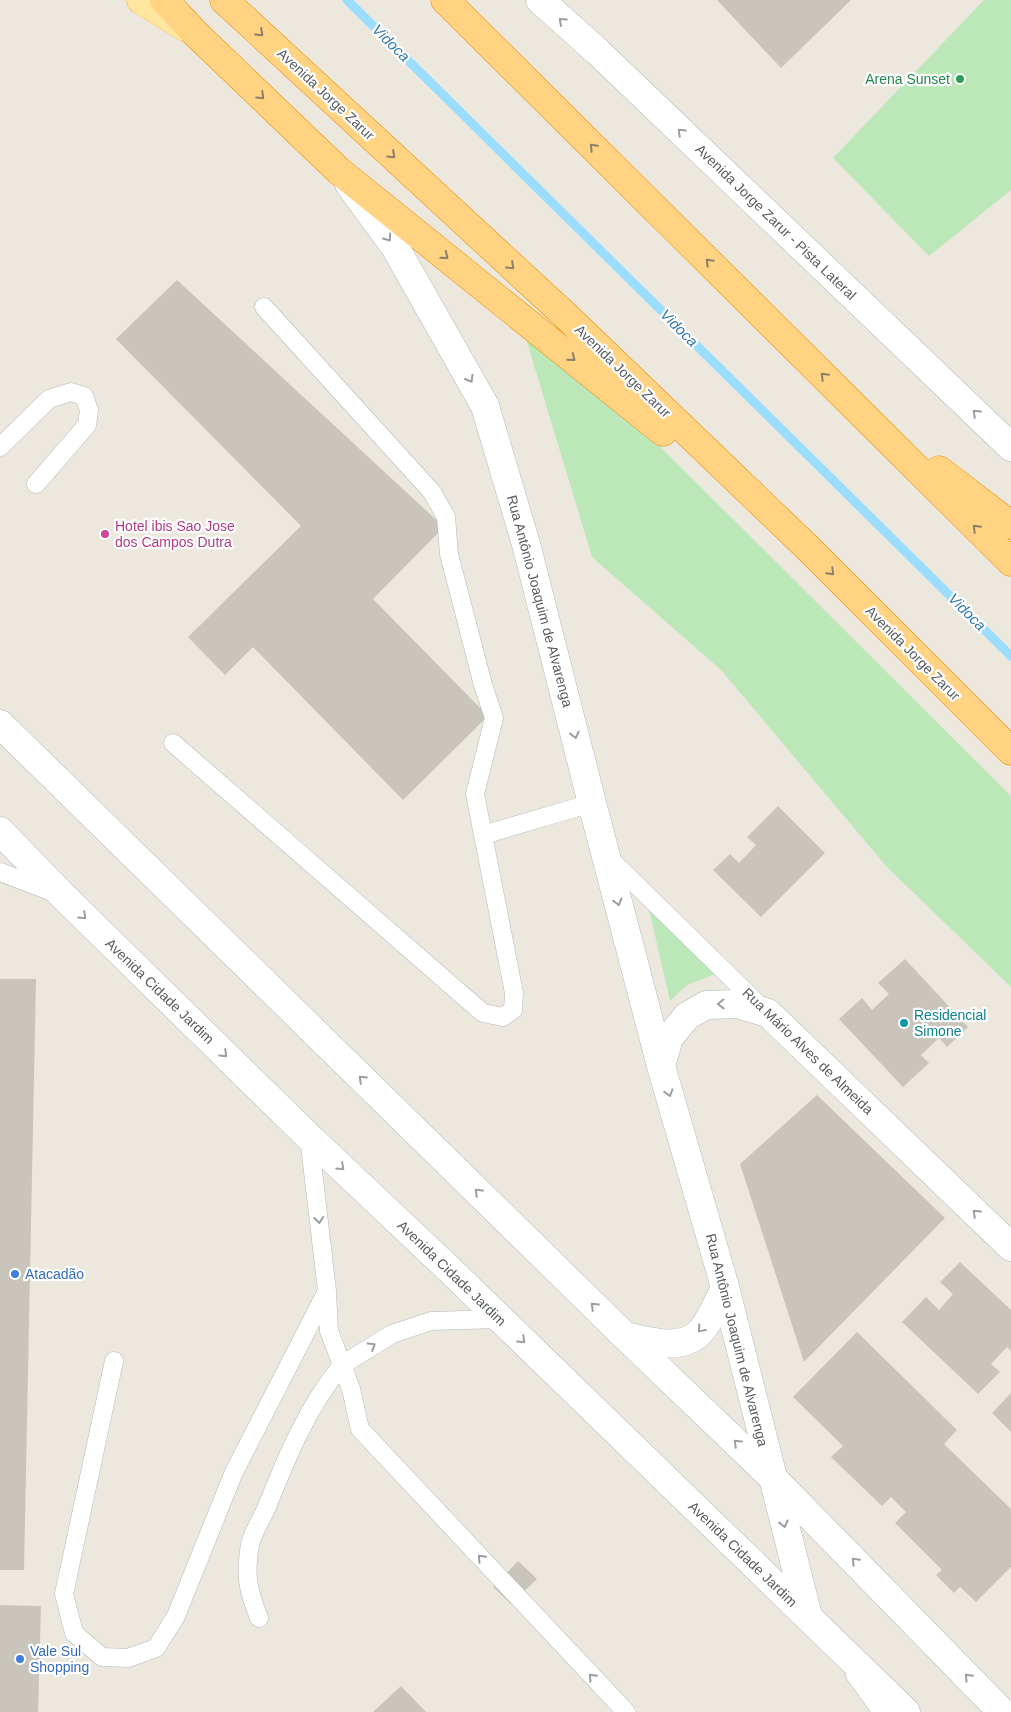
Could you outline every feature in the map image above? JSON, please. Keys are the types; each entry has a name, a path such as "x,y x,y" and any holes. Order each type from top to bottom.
{"highway":[{"path":"164,0 196,34 339,171 810,550"},
{"name":"Avenida Jorge Zarur","path":"224,0 566,316 810,550 1011,752"},
{"path":"445,0 1011,562"},
{"path":"850,402 1011,525"}],"main road":[{"path":"141,0 196,34"},
{"name":"Avenida Jorge Zarur - Pista Lateral","path":"540,0 598,52 1011,447"},
{"name":"Rua Antônio Joaquim de Alvarenga","path":"339,171 395,247 485,406 526,544 661,1066 725,1287 772,1477 817,1625"},
{"path":"0,724 625,1336 772,1477 1002,1712"},
{"name":"Avenida Cidade Jardim","path":"0,831 63,896 309,1137 906,1712"},
{"path":"661,1066 669,1038 686,1016 706,1005 738,1004 768,1013"},
{"name":"Rua Mário Alves de Almeida","path":"768,1013 1011,1247"},
{"path":"625,1336 666,1344 680,1343 697,1335 709,1318 725,1287"}],"lane":[{"path":"173,743 484,1013 503,1017 513,1010 514,993 475,794 494,718 449,554 446,517 432,492 264,307"},
{"path":"0,447 49,399 71,392 84,396 89,410 87,425 36,484"},
{"path":"483,835 592,803"},
{"name":"Rua Mário Alves de Almeida","path":"606,855 768,1013"},
{"path":"0,872 63,896"},
{"path":"309,1137 327,1291 329,1331 351,1389 360,1429 626,1712"},
{"path":"114,1362 64,1594 74,1633 102,1657 128,1658 156,1648 176,1616 234,1472 327,1291"},
{"path":"259,1618 249,1592 247,1578 249,1549 292,1446 330,1380 342,1365 392,1334 431,1321 500,1319"},
{"path":"817,1625 874,1704 882,1712"}],"green space":[{"name":"Arena Sunset","path":"984,0 1011,0 1011,190 929,256 833,158"},
{"path":"515,302 1011,796 1011,987 886,866 721,670 592,557"},
{"path":"649,909 715,974 687,985 670,1001"}],"building":[{"path":"717,0 851,0 781,68"},
{"path":"177,280 444,527 373,599 488,716 403,800 253,647 225,675 188,637 301,526 116,339"},
{"path":"778,806 825,853 761,917 713,870 730,854 739,863 756,845 747,837"},
{"name":"Residencial Simone","path":"905,959 968,1027 947,1047 939,1038 921,1055 929,1063 903,1087 839,1019 862,998 872,1010 889,994 878,983"},
{"name":"Atacadão","path":"0,979 36,979 24,1570 0,1570"},
{"path":"817,1095 945,1218 804,1362 740,1164"},
{"path":"960,1262 1011,1310 1011,1351 1007,1347 991,1364 1000,1372 978,1394 902,1322 926,1297 939,1310 953,1294 940,1282"},
{"path":"857,1332 957,1430 944,1444 1011,1509 1011,1567 976,1602 960,1587 954,1593 936,1575 942,1570 895,1523 906,1512 891,1497 882,1506 831,1457 843,1446 793,1397"},
{"path":"1011,1393 1011,1432 992,1413"},
{"path":"518,1561 537,1579 511,1604 493,1587"},
{"name":"Vale Sul Shopping","path":"0,1605 41,1606 38,1712 0,1712"},
{"path":"401,1686 426,1712 373,1712"}],"waterway":[{"name":"Vidoca","path":"347,0 1011,656"}],"place":[{"name":"Arena Sunset","path":"960,79"},
{"name":"Hotel ibis Sao Jose dos Campos Dutra","path":"105,534"},
{"name":"Residencial Simone","path":"904,1023"},
{"name":"Atacadão","path":"15,1274"},
{"name":"Vale Sul Shopping","path":"20,1659"}]}
